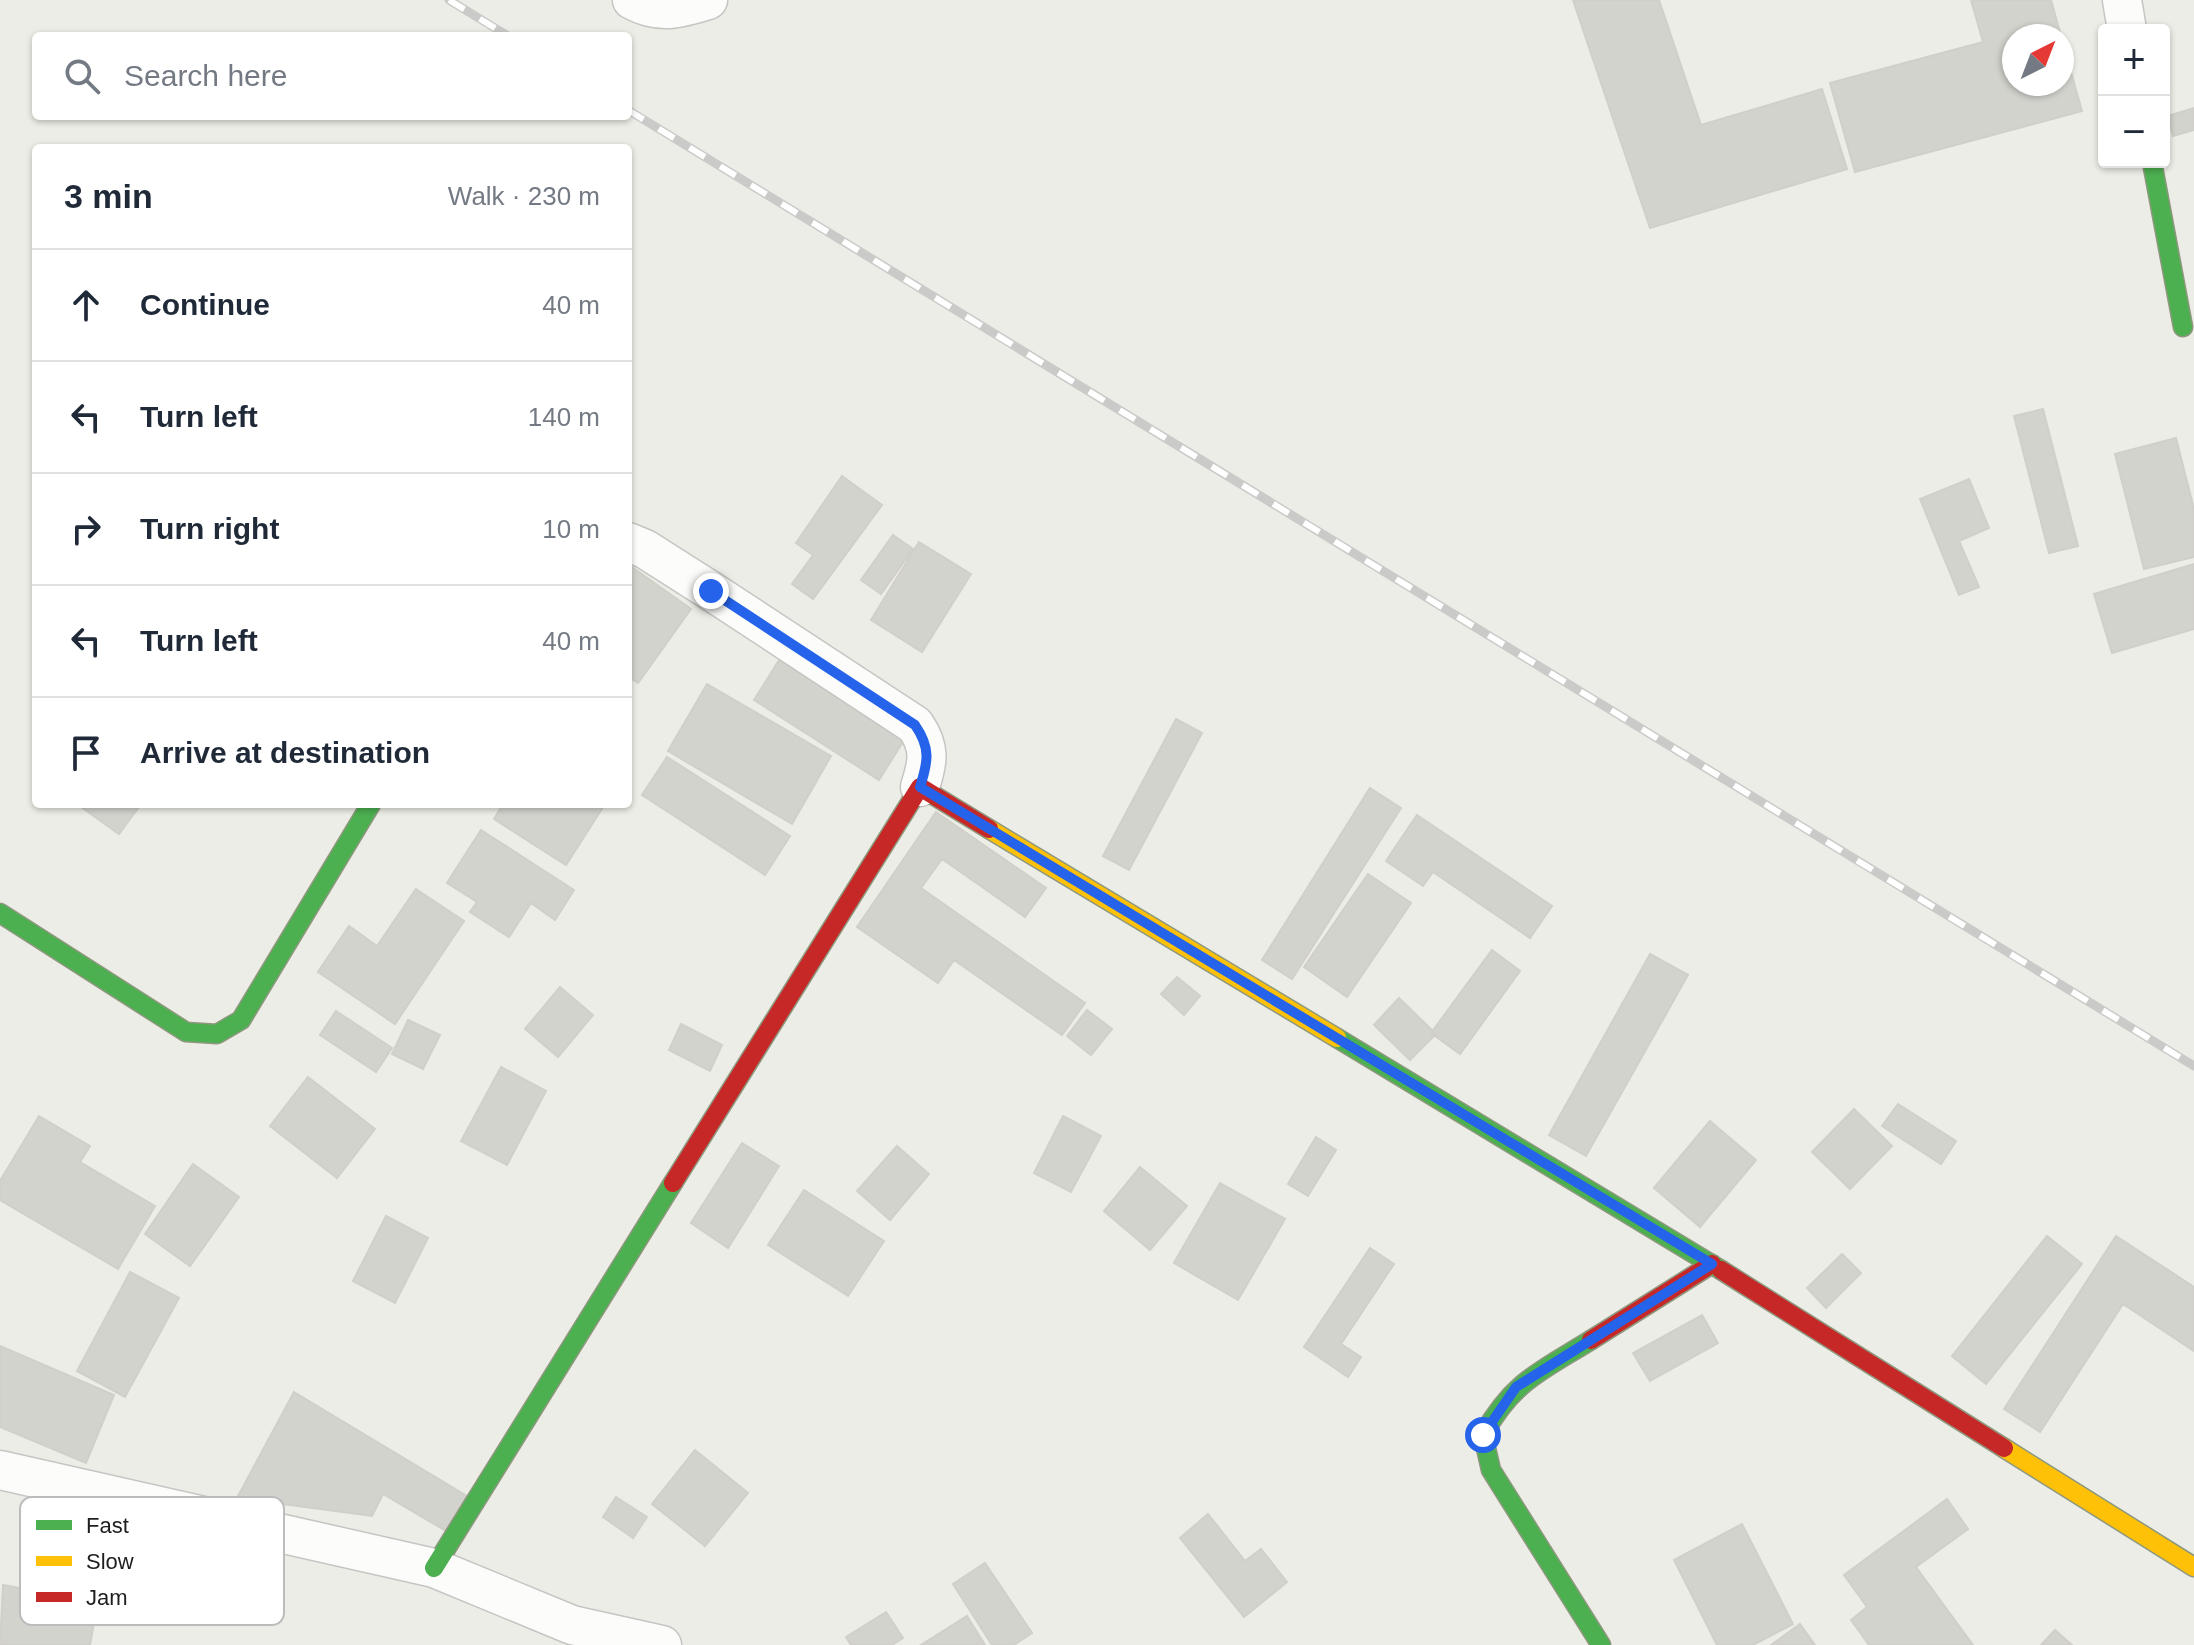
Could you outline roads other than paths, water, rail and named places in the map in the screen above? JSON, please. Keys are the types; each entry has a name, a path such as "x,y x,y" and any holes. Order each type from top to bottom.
{"street":[{"path":"632,0 652,10 674,11 708,0"},
{"path":"2122,0 2126,24"},
{"path":"2153,168 2183,327"},
{"path":"434,1568 920,787 929,758 924,739 915,725 711,591 632,544"},
{"path":"920,787 1712,1264 2194,1567"},
{"path":"0,913 186,1032 217,1034 241,1020 369,808"},
{"path":"1601,1645 1491,1470 1483,1435 1516,1387 1712,1264"},
{"path":"0,1470 120,1497"},
{"path":"284,1534 434,1568 572,1635 662,1645"}],"railway":[{"path":"449,0 501,32"},
{"path":"632,112 2194,1066"}]}
